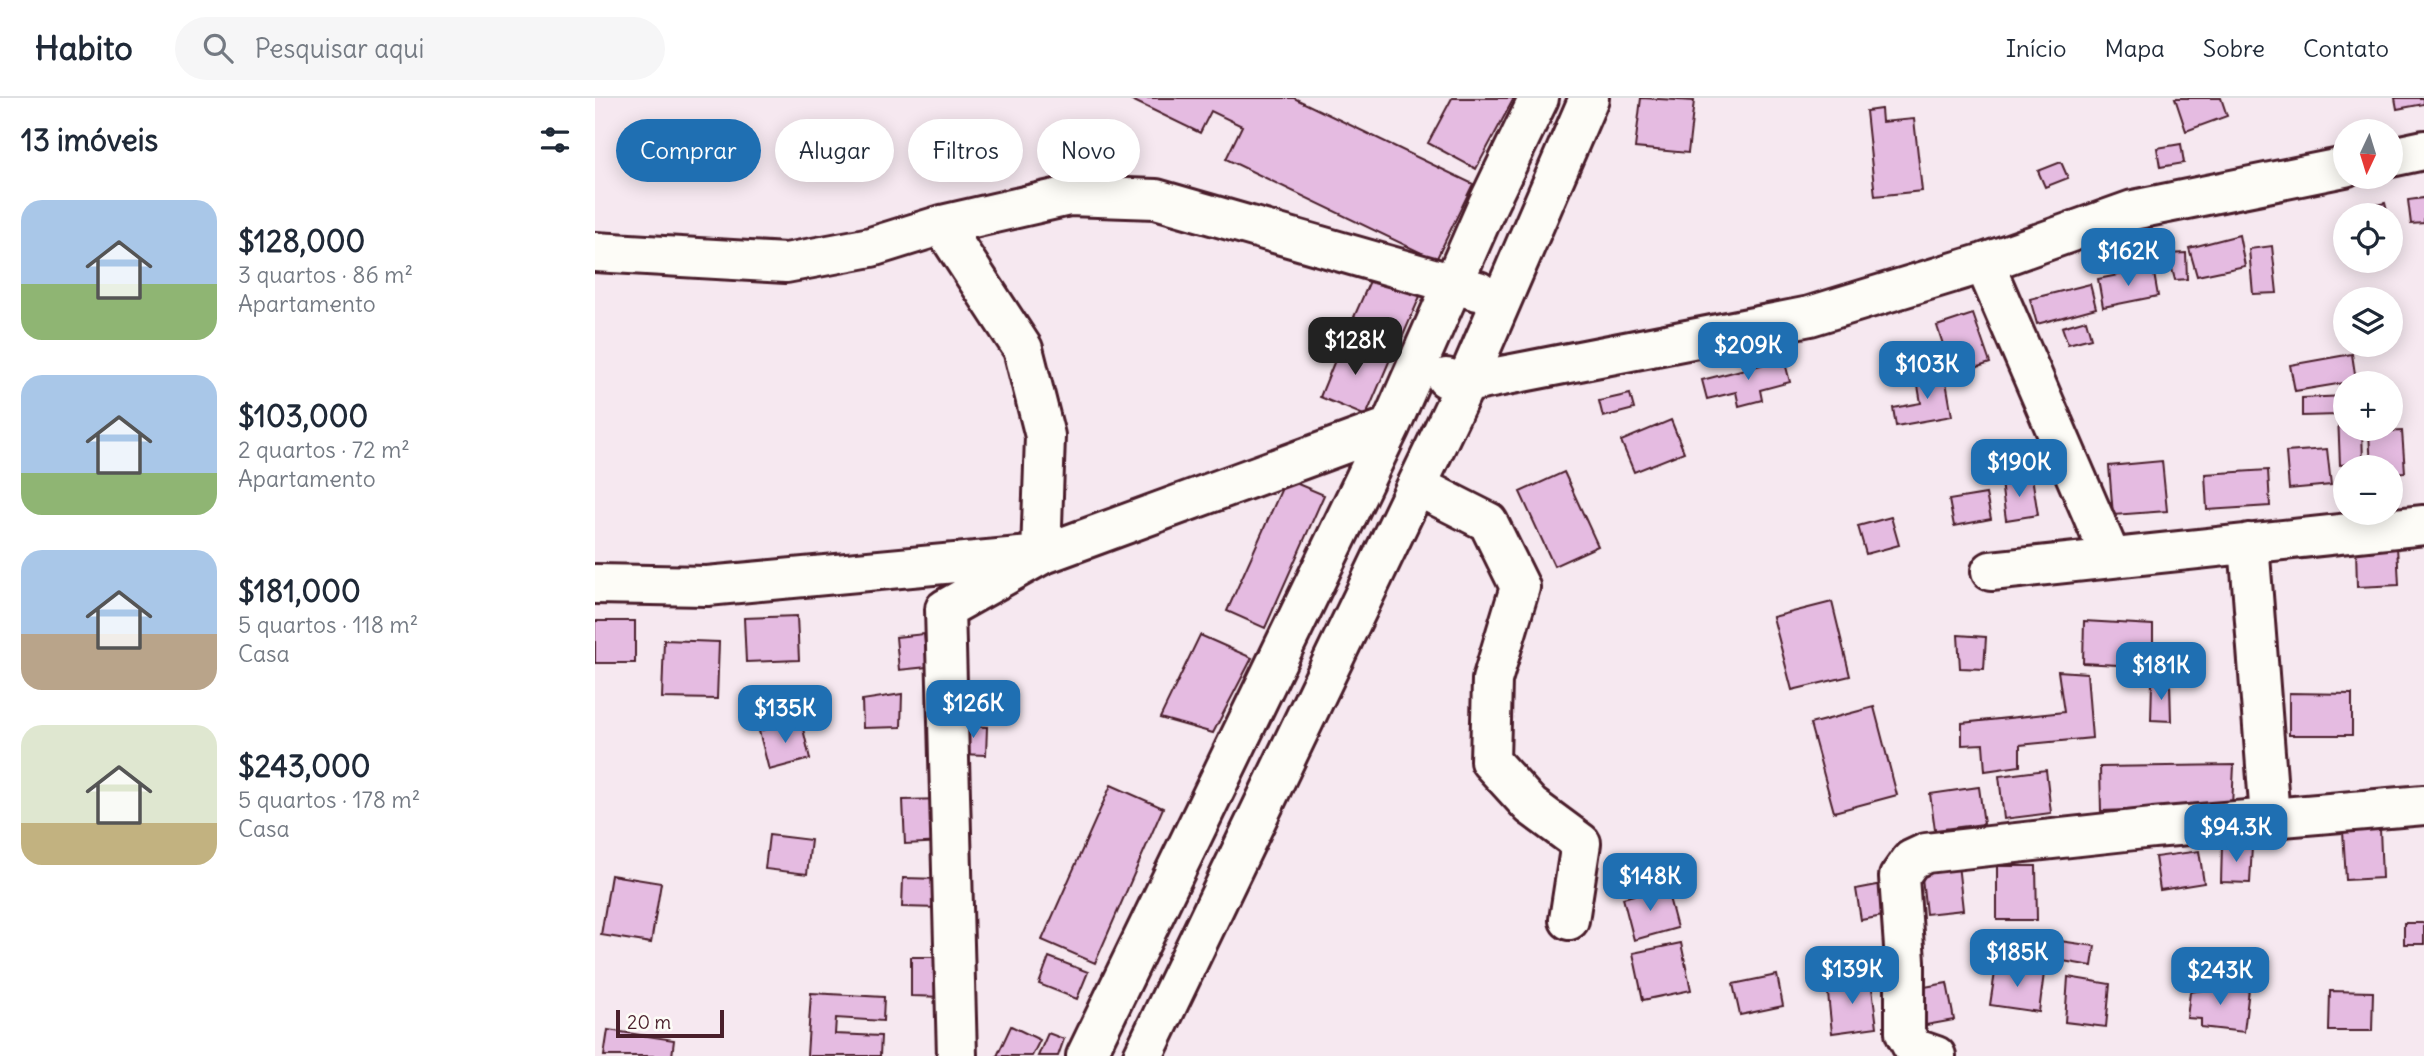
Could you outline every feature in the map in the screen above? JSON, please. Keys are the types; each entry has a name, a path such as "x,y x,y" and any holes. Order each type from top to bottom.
{"street":[{"path":"1086,1056 1417,371 1488,204 1539,98"},
{"path":"1143,1056 1466,383 1589,98"},
{"path":"2403,154 2424,150"},
{"path":"1417,371 1466,383 1810,316 1984,263 2133,210 2333,169"},
{"path":"595,252 786,262 870,247 942,225 1069,195 1156,199 1501,297"},
{"path":"942,225 1023,349 1045,436 1041,555"},
{"path":"1984,263 2111,558"},
{"path":"957,1056 945,609 1041,555 1390,427"},
{"path":"1417,486 1487,522 1520,587 1492,680 1490,761 1531,806 1581,843 1569,920"},
{"path":"1991,571 2424,525"},
{"path":"2249,543 2270,818"},
{"path":"595,584 707,586 1041,555"},
{"path":"1936,1056 1913,1048 1905,1033 1905,961 1899,877 1911,860 1926,853 2424,805"}],"building":[{"path":"1128,98 1294,98 1473,184 1436,260 1226,159 1242,126 1211,111 1200,133"},
{"path":"1452,98 1514,98 1476,169 1428,143"},
{"path":"1641,98 1694,101 1688,153 1635,148"},
{"path":"2175,98 2221,98 2227,116 2186,131"},
{"path":"2395,98 2424,98 2424,104 2397,109"},
{"path":"1881,109 1882,122 1914,119 1922,191 1875,196 1866,111"},
{"path":"2181,144 2184,163 2160,167 2157,148"},
{"path":"2061,162 2068,178 2045,187 2038,171"},
{"path":"2424,198 2424,223 2411,224 2408,200"},
{"path":"2239,235 2245,266 2197,276 2189,248"},
{"path":"2272,246 2277,293 2253,294 2249,249"},
{"path":"2186,253 2187,279 2175,280 2168,254"},
{"path":"2153,268 2158,296 2103,307 2098,279"},
{"path":"1373,274 1421,294 1402,338 1354,317"},
{"path":"2090,284 2096,308 2037,324 2030,299"},
{"path":"1973,314 1990,363 1953,375 1937,326"},
{"path":"2086,320 2091,338 2068,344 2062,327"},
{"path":"1344,338 1391,357 1366,416 1320,397"},
{"path":"2335,357 2352,357 2355,371 2333,371 2333,385 2295,391 2290,365"},
{"path":"1784,359 1790,382 1760,390 1762,400 1739,406 1736,392 1707,399 1702,380"},
{"path":"1944,370 1952,416 1896,426 1893,408 1921,403 1916,374"},
{"path":"1630,394 1634,409 1603,417 1599,401"},
{"path":"2333,397 2333,415 2302,416 2302,398"},
{"path":"1671,420 1684,452 1634,472 1621,441"},
{"path":"2339,441 2362,441 2363,455 2340,455"},
{"path":"2369,441 2403,441 2405,472 2403,455 2370,455"},
{"path":"2327,449 2331,485 2289,489 2286,452"},
{"path":"2162,461 2167,511 2113,515 2109,466"},
{"path":"2268,470 2270,506 2207,510 2205,474"},
{"path":"1564,472 1598,546 1554,566 1520,492"},
{"path":"2032,477 2038,515 2006,520 2001,482"},
{"path":"1286,479 1324,495 1265,628 1227,611"},
{"path":"1986,494 1991,519 1954,526 1949,500"},
{"path":"1891,517 1899,545 1866,554 1858,526"},
{"path":"2397,546 2399,585 2357,587 2356,548"},
{"path":"1832,602 1850,676 1792,690 1773,617"},
{"path":"797,616 799,660 746,662 744,618"},
{"path":"595,621 635,621 635,663 595,663"},
{"path":"2084,621 2153,625 2153,667 2083,663"},
{"path":"924,634 927,667 899,670 896,637"},
{"path":"1200,635 1252,658 1213,733 1160,718"},
{"path":"1958,635 1986,637 1984,669 1960,668"},
{"path":"664,640 719,642 717,699 662,698"},
{"path":"2058,671 2087,673 2092,738 2020,745 2020,766 1985,771 1983,744 1962,745 1962,723 2064,712"},
{"path":"2152,683 2170,684 2171,721 2151,720"},
{"path":"2289,693 2352,694 2352,735 2289,735"},
{"path":"902,694 901,727 863,728 862,700"},
{"path":"1874,707 1897,795 1834,812 1810,724"},
{"path":"801,720 810,759 769,770 759,731"},
{"path":"961,726 987,727 986,755 960,754"},
{"path":"2234,765 2232,806 2101,811 2100,767"},
{"path":"2046,770 2051,813 2004,819 1999,776"},
{"path":"1111,785 1163,808 1095,963 1042,940"},
{"path":"1979,787 1984,824 1935,830 1930,794"},
{"path":"943,799 944,842 905,844 903,800"},
{"path":"2380,829 2382,878 2346,880 2343,831"},
{"path":"769,835 811,840 807,874 765,869"},
{"path":"2222,845 2252,846 2250,883 2221,882"},
{"path":"2199,851 2204,883 2160,890 2155,857"},
{"path":"1958,864 1963,910 1926,914 1921,868"},
{"path":"1997,866 2036,866 2037,920 1997,920"},
{"path":"611,875 661,883 651,943 601,935"},
{"path":"903,878 940,879 939,908 902,907"},
{"path":"1888,883 1894,914 1861,920 1856,889"},
{"path":"1666,886 1677,928 1634,940 1623,898"},
{"path":"2404,923 2424,923 2424,944 2404,944"},
{"path":"2060,941 2095,946 2092,966 2057,960"},
{"path":"1681,943 1691,990 1643,1000 1633,953"},
{"path":"911,957 947,957 946,997 911,996"},
{"path":"1049,957 1088,972 1077,999 1039,984"},
{"path":"1996,966 2044,973 2039,1012 1990,1005"},
{"path":"1777,975 1783,1006 1740,1015 1733,984"},
{"path":"2068,977 2110,984 2106,1027 2065,1022"},
{"path":"1871,980 1877,1027 1832,1033 1827,984"},
{"path":"1947,983 1954,1020 1926,1025 1919,988"},
{"path":"2203,984 2249,989 2244,1032 2201,1027 2201,1019 2187,1018 2190,992 2203,990"},
{"path":"2330,991 2373,992 2372,1031 2329,1031"},
{"path":"811,993 884,997 883,1021 836,1018 835,1034 881,1036 880,1056 807,1056"},
{"path":"1011,1026 1040,1040 1032,1056 997,1056"},
{"path":"608,1030 674,1040 672,1056 604,1056"},
{"path":"1048,1033 1064,1039 1058,1056 1038,1056"}]}
